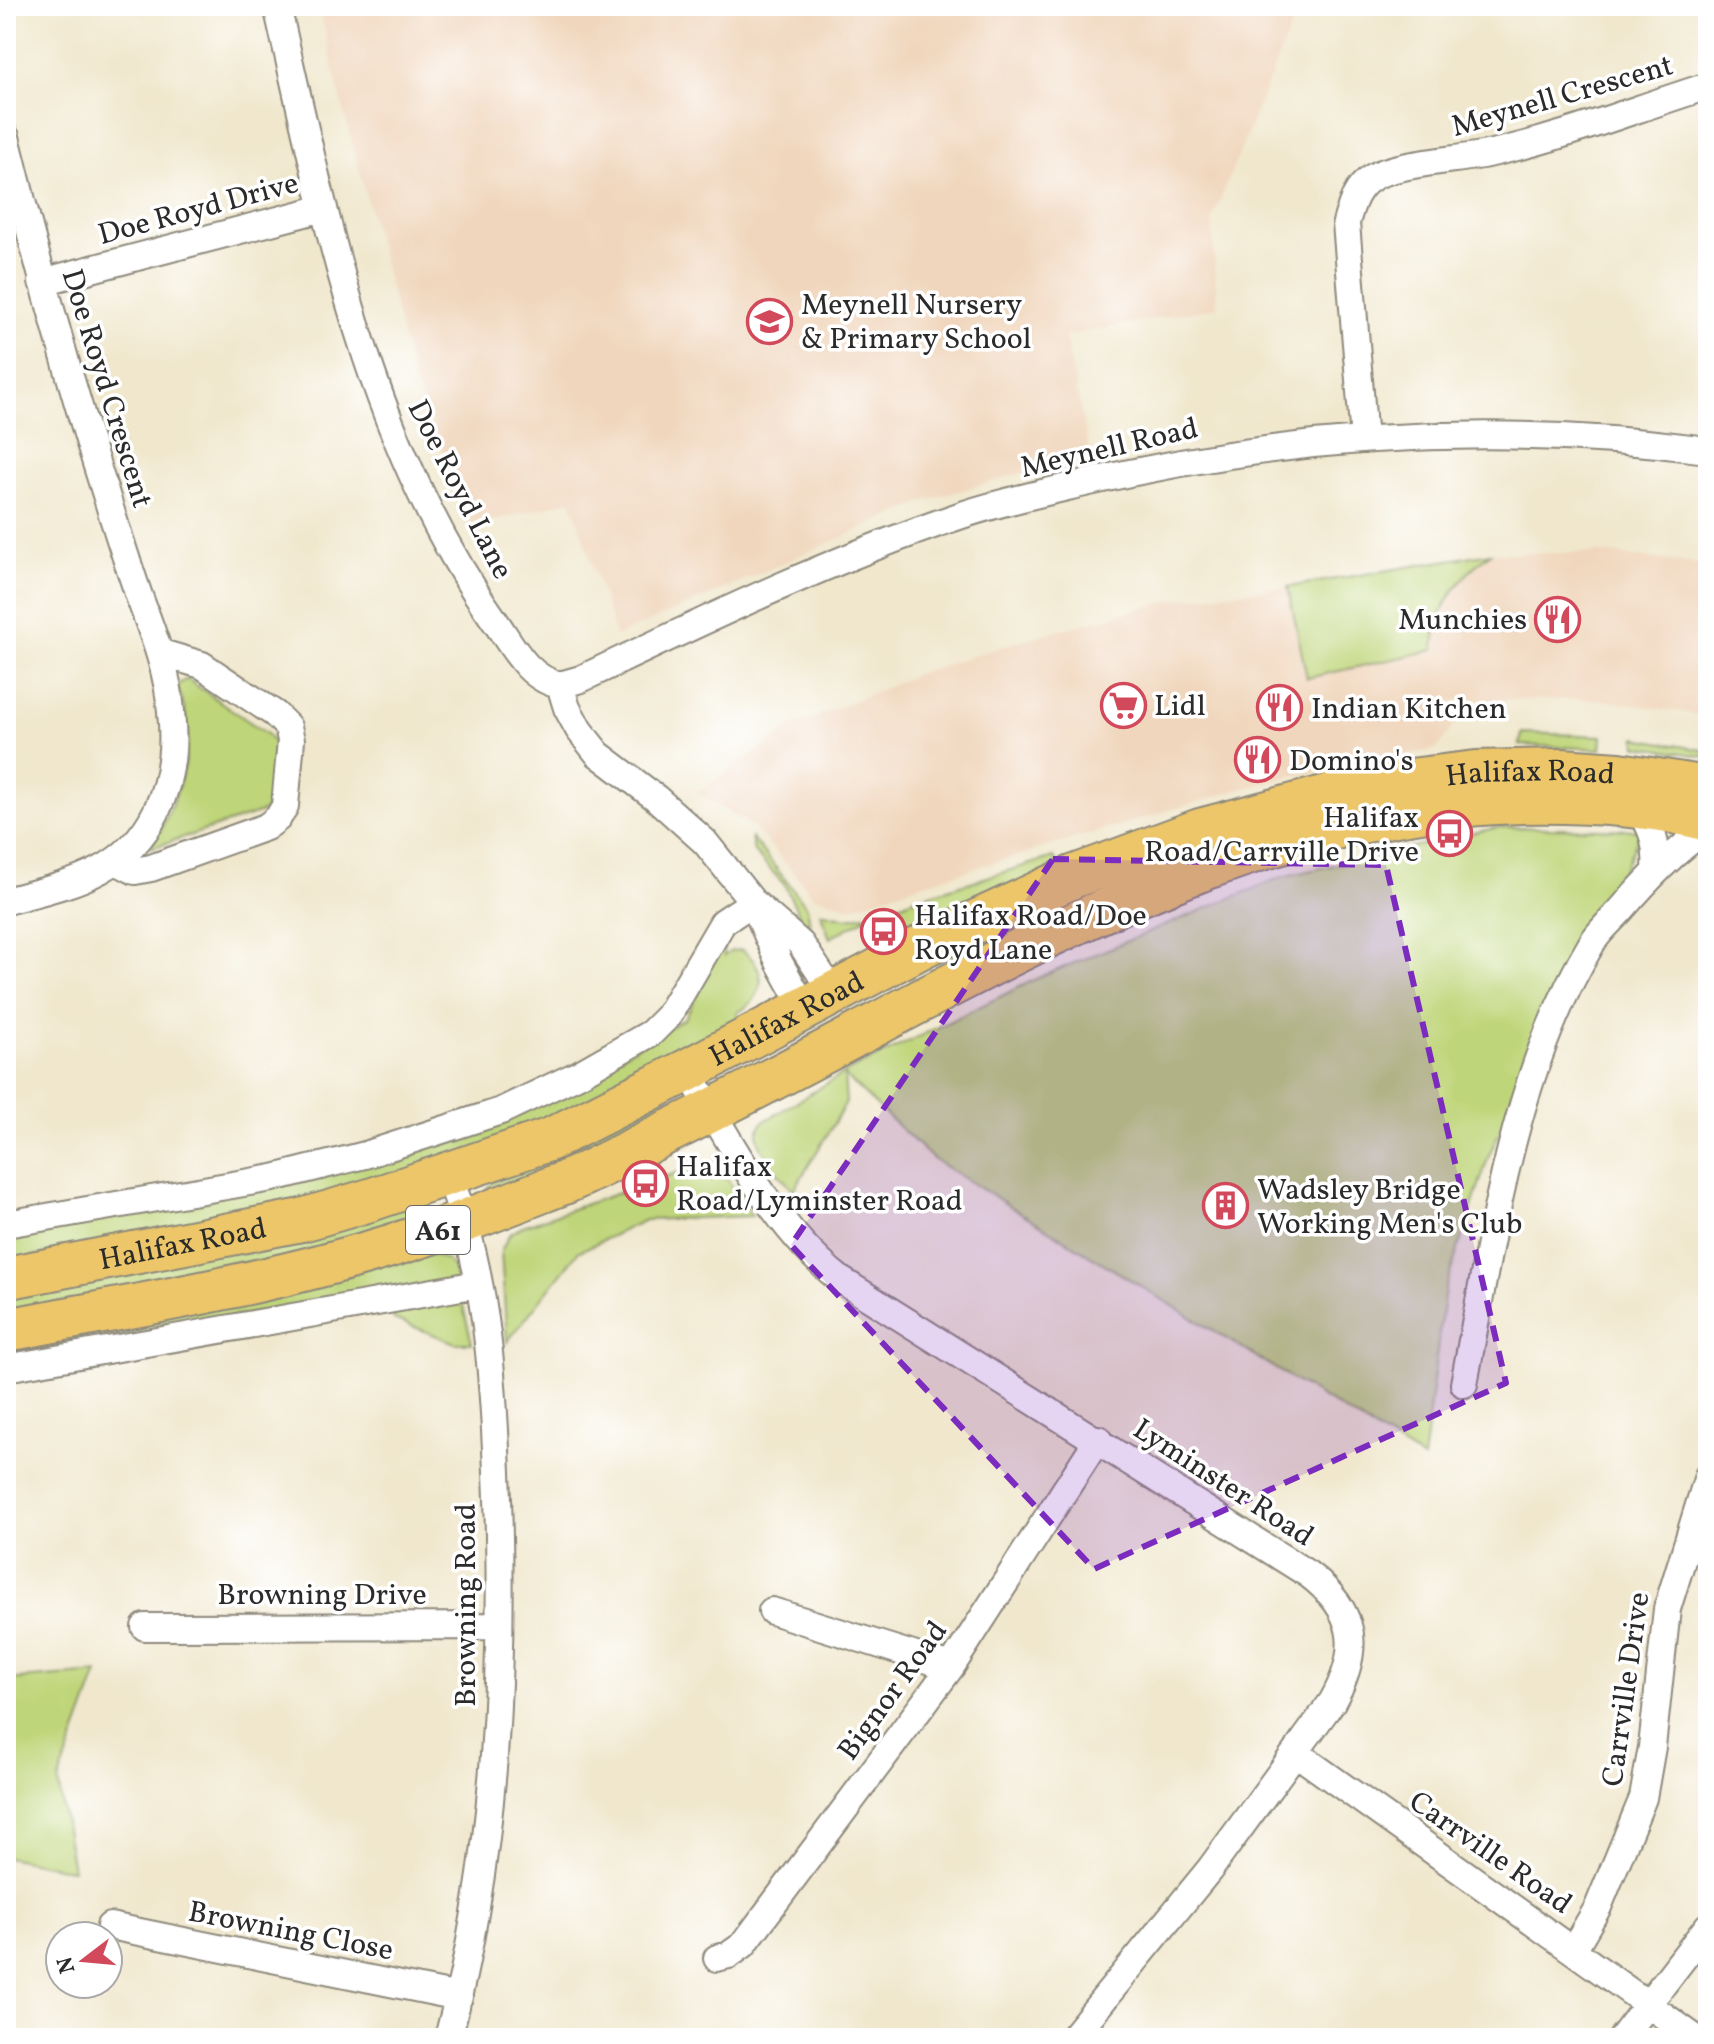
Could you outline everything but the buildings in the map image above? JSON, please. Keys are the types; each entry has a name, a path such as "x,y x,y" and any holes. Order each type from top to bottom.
{"highway":[{"name":"Halifax Road","path":"6,1278 302,1220 551,1139 929,943 1075,876 1200,830 1369,785 1476,772 1561,770 1659,778 1708,788"},
{"name":"Halifax Road","path":"6,1330 302,1270 388,1247 465,1221 571,1180 1036,942 1195,874 1286,841 1374,818 1480,802 1604,803 1708,820"},
{"path":"819,1001 818,1026 841,1043"}],"street":[{"name":"Doe Royd Lane","path":"277,6 324,208 370,369 411,473 446,543 484,606 527,667 544,682 560,685"},
{"name":"Meynell Crescent","path":"1364,440 1346,223 1359,189 1373,177 1394,169 1447,162 1539,141 1708,86"},
{"name":"Doe Royd Crescent","path":"6,137 42,282 107,500 161,653 171,710 173,745 169,779 155,814 118,862 55,888 6,901"},
{"name":"Doe Royd Drive","path":"42,282 324,208"},
{"name":"Meynell Road","path":"560,685 581,679 784,584 875,546 962,515 1139,469 1293,445 1471,435 1579,438 1708,450"},
{"path":"118,862 135,871 151,868 266,827 278,818 285,806 291,740 288,727 275,714 202,665 161,653"},
{"path":"560,685 567,708 579,730 598,754 656,798 705,842 753,902 779,962 819,1001"},
{"name":"Halifax Road","path":"1639,807 1653,829 1657,848 1656,869"},
{"path":"1464,1384 1507,1161 1529,1087 1560,1006 1593,941 1656,869 1708,828"},
{"name":"Halifax Road","path":"6,1224 273,1178 365,1155 501,1111 579,1074 651,1033 668,1016 723,922 753,902"},
{"name":"Lyminster Road","path":"688,1070 725,1135 799,1242 818,1262 841,1280 1308,1574 1339,1603 1349,1622 1349,1663 1343,1684 1332,1702 1210,1869 1072,2038"},
{"name":"Browning Road","path":"448,1174 465,1221 489,1353 499,1519 497,1722 490,1813 459,1997 448,2038"},
{"path":"6,1368 478,1284"},
{"name":"Bignor Road","path":"717,1958 729,1955 743,1945 951,1667 1098,1439"},
{"name":"Carrville Drive","path":"1573,1950 1598,1907 1643,1798 1652,1747 1667,1609 1708,1476"},
{"path":"772,1611 951,1667"},
{"name":"Browning Drive","path":"145,1627 499,1626"},
{"name":"Carrville Road","path":"1296,1753 1573,1950 1646,2006 1695,2038"},
{"path":"1622,2038 1708,1926"},
{"name":"Browning Close","path":"124,1929 459,1997"}],"highlighted area":[{"path":"1053,859 1386,865 1506,1383 1094,1569 791,1245"}],"shaded area":[{"name":"Meynell Nursery & Primary School","path":"319,6 1299,6 1212,220 1217,307 1065,336 1090,453 925,501 616,636 571,500 473,526 414,381"},
{"path":"1490,553 1602,553 1708,565 1708,716 1596,699 1451,700 1454,725 1437,749 1292,776 1241,789 851,907 814,896 755,828 697,793 792,727 917,674 1026,639 1177,599 1288,587 1307,677 1434,628 1453,591 1467,572"}],"green space":[{"path":"1490,553 1468,573 1450,596 1438,621 1434,650 1307,678 1288,587"},
{"path":"187,679 267,734 277,747 265,811 151,848 173,801 184,767 188,733 177,685"},
{"path":"1522,733 1602,736 1601,749 1520,745"},
{"path":"1636,738 1708,751 1708,757 1637,746"},
{"path":"1499,827 1642,830 1489,1155 1445,1289 1423,1459 933,1159 844,1075 846,1103 794,1190 762,1148 758,1134 763,1122 843,1074 1038,978 1282,877"},
{"path":"751,837 807,907 813,942 784,884 754,852"},
{"path":"1054,857 1059,866 981,900 902,924 895,914 897,906 911,900"},
{"path":"820,912 848,918 865,915 866,918 830,938"},
{"path":"723,942 724,956 731,951 742,950 757,966 760,975 754,999 737,1013 742,1022 559,1118 432,1170 176,1230 6,1261 6,1229 253,1187 607,1064 685,1018"},
{"path":"669,1097 675,1100 679,1108 674,1117 488,1194 487,1189 492,1183 659,1099"},
{"path":"716,1162 752,1216 645,1220 578,1252 507,1342 501,1251 510,1234 523,1226 702,1164"},
{"path":"415,1204 430,1210 432,1217 311,1255 6,1313 6,1292"},
{"path":"431,1254 447,1260 454,1270 472,1343 455,1343 394,1319 386,1290 6,1357 6,1342"},
{"path":"98,1673 58,1782 73,1870 6,1857 6,1680"}],"place":[{"name":"Meynell Nursery & Primary School","path":"770,321"},
{"name":"Munchies","path":"1558,619"},
{"name":"Lidl","path":"1123,705"},
{"name":"Indian Kitchen","path":"1280,708"},
{"name":"Domino's","path":"1258,760"},
{"name":"Halifax Road/Carrville Drive","path":"1450,834"},
{"name":"Halifax Road/Doe Royd Lane","path":"883,932"},
{"name":"Halifax Road/Lyminster Road","path":"645,1183"},
{"name":"Wadsley Bridge Working Men's Club","path":"1226,1206"}]}
